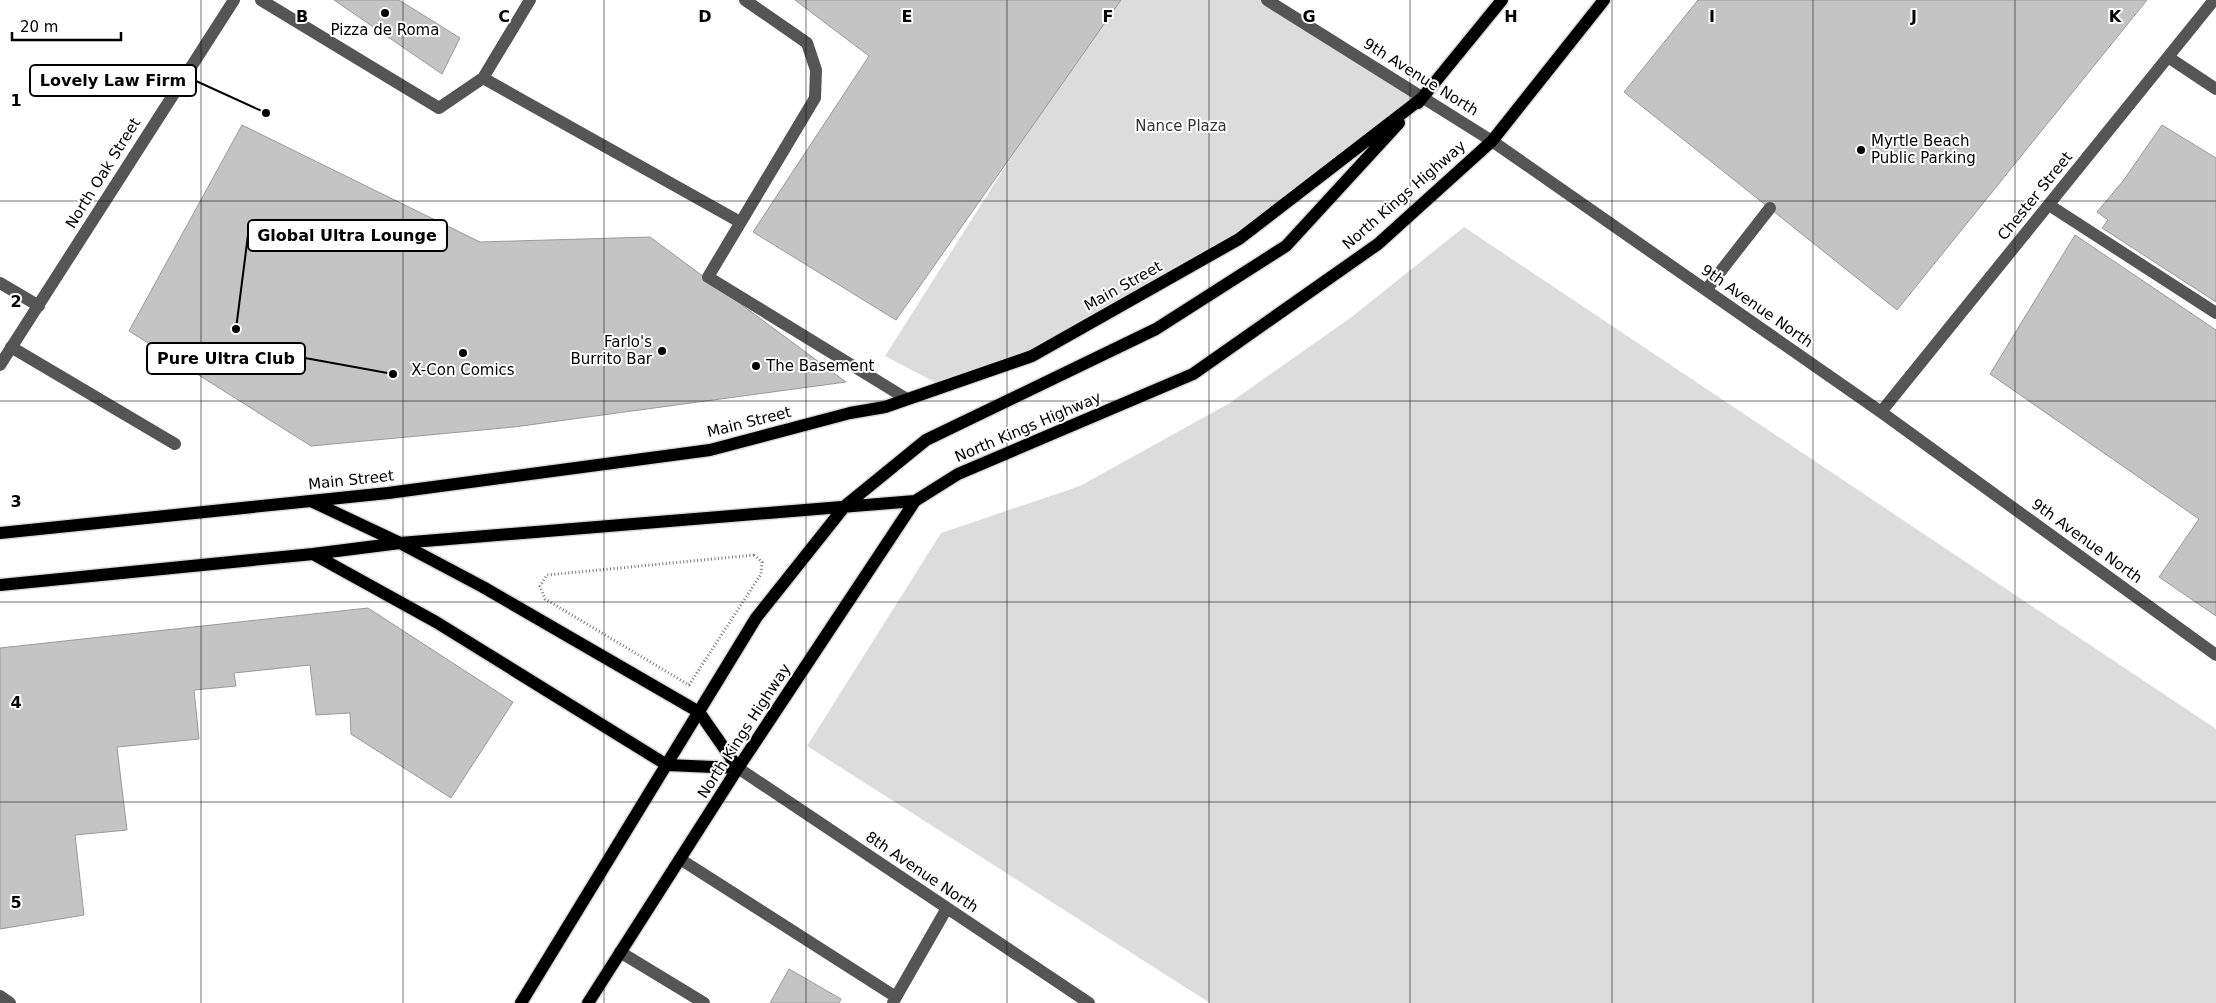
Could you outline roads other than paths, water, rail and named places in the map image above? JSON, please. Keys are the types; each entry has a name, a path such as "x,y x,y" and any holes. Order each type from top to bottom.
{"main road":[{"name":"North Kings Highway","path":"520,1003 756,618 845,506 926,440 1156,329 1286,246 1422,98 1502,0"},
{"name":"North Kings Highway","path":"588,1003 738,768 916,501 958,474 1193,374 1378,244 1492,141 1604,0"},
{"name":"Main Street","path":"0,533 388,493 710,450 850,413 885,407 1032,356 1239,239 1422,98"},
{"path":"312,501 400,542 483,587 699,712 738,768"},
{"path":"0,585 312,554 400,542 916,501"},
{"path":"312,554 436,622 667,765 738,768"}],"street":[{"name":"North Oak Street","path":"0,365 234,0"},
{"path":"261,0 439,108 483,78 530,0"},
{"path":"745,0 807,43 816,70 815,98 708,277 907,399"},
{"name":"9th Avenue North","path":"1267,0 1492,141 1880,412 2216,655"},
{"name":"Chester Street","path":"1880,412 2214,3"},
{"path":"2168,57 2216,90"},
{"path":"483,78 740,222"},
{"path":"2049,205 2216,313"},
{"path":"1706,290 1770,208"},
{"path":"0,283 39,306"},
{"path":"11,347 175,444"},
{"name":"8th Avenue North","path":"738,768 1089,1003"},
{"path":"680,860 894,1000 947,908"},
{"path":"620,952 704,1003"},
{"path":"0,996 10,1003"}],"place":[{"name":"Pizza de Roma","path":"385,13"},
{"name":"Lovely Law Firm","path":"266,113"},
{"name":"Myrtle Beach Public Parking","path":"1861,150"},
{"name":"Global Ultra Lounge","path":"236,329"},
{"name":"Farlo's Burrito Bar","path":"662,351"},
{"name":"X-Con Comics","path":"463,353"},
{"name":"The Basement","path":"756,366"},
{"name":"Pure Ultra Club","path":"393,374"}],"park label":[{"name":"Nance Plaza","path":"1181,126"}]}
